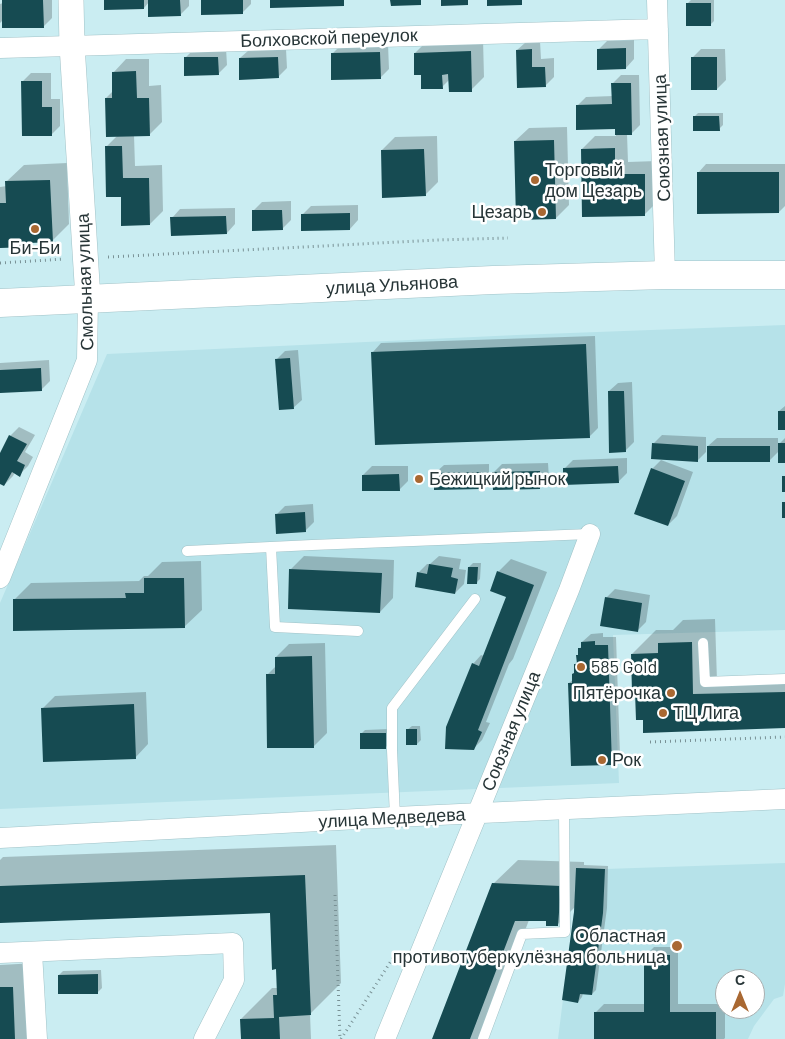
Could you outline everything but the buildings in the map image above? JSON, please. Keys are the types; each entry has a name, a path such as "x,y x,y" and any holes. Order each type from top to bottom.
{"main road":[{"name":"улица Ульянова","path":"0,303 493,280 665,275 785,275"}],"street":[{"name":"Смольная улица","path":"0,578 87,360 88,299 72,45 71,0"},
{"name":"Союзная улица","path":"657,0 665,275"},
{"name":"Болховской переулок","path":"0,48 658,29"},
{"name":"Союзная улица","path":"385,1039 590,534"},
{"name":"улица Медведева","path":"0,838 785,799"},
{"path":"0,953 233,943 234,980 204,1039"},
{"path":"32,952 36,1039"}],"lane":[{"path":"187,551 590,534"},
{"path":"271,547 275,627 358,631"},
{"path":"395,817 392,708 475,599"},
{"path":"703,643 705,682 785,679"},
{"path":"483,1039 522,934 565,932 564,810"}],"path":[{"path":"0,262 293,246 508,238"},
{"path":"650,742 785,737"},
{"path":"335,895 340,1039"},
{"path":"340,1039 393,958"}],"shaded area":[{"name":"Бежицкий рынок","path":"785,325 785,630 613,635 619,783 0,809 0,603 107,354"},
{"name":"Областная противотуберкулёзная больница","path":"785,863 785,984 783,996 774,999 765,1011 765,969 715,969 715,1019 759,1019 748,1039 558,1039 574,912 576,868 605,869"}],"place":[{"name":"Торговый дом Цезарь","path":"535,180"},
{"name":"Цезарь","path":"542,212"},
{"name":"Би-Би","path":"35,229"},
{"name":"Бежицкий рынок","path":"419,479"},
{"name":"585 Gold","path":"581,667"},
{"name":"Пятёрочка","path":"671,693"},
{"name":"ТЦ Лига","path":"663,713"},
{"name":"Рок","path":"602,760"},
{"name":"Областная противотуберкулёзная больница","path":"677,946"}]}
